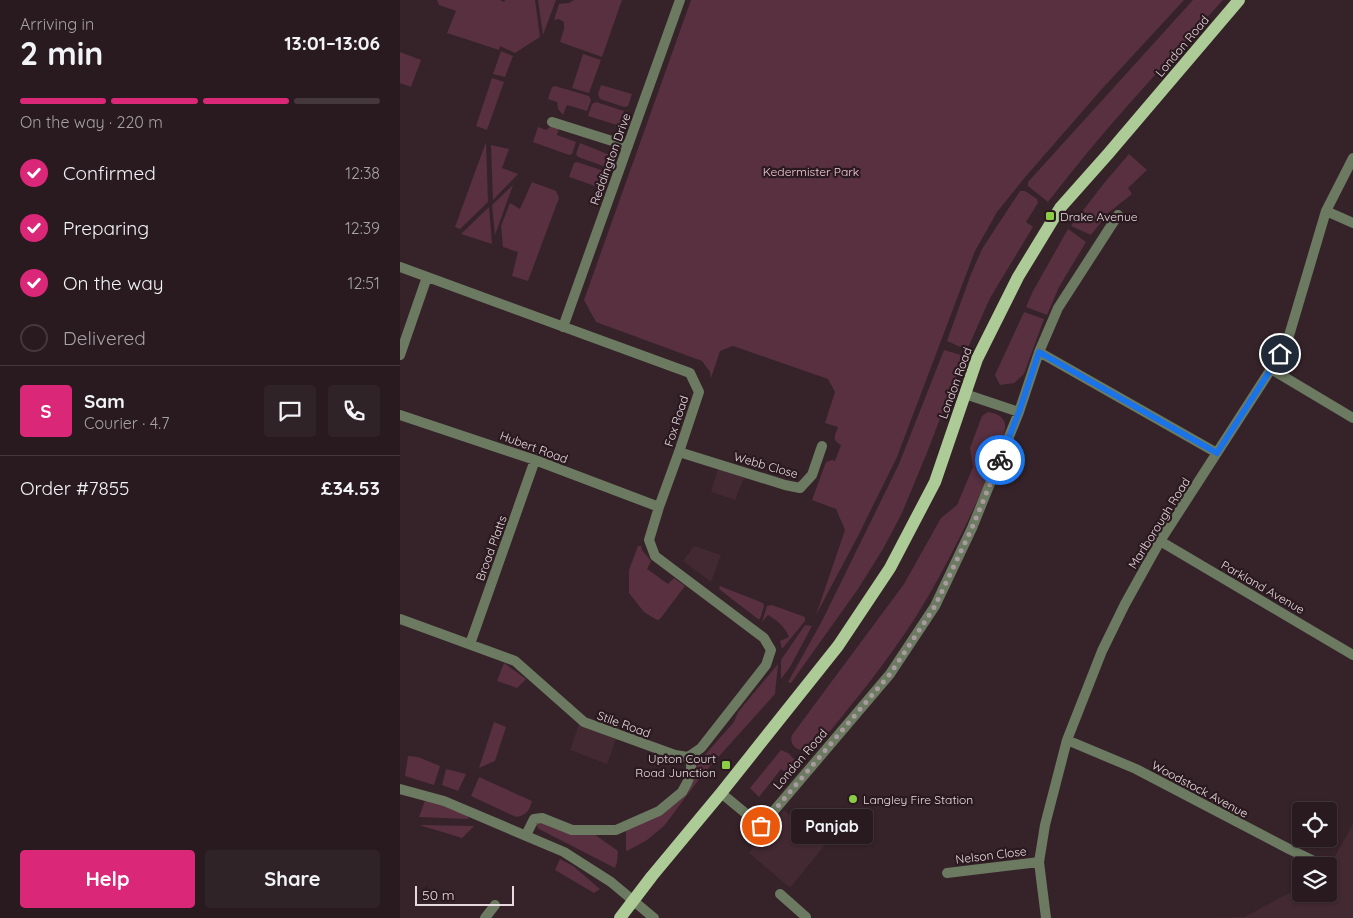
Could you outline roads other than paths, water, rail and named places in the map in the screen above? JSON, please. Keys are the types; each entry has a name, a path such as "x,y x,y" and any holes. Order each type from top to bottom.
{"main road":[{"name":"London Road","path":"620,918 838,646 890,568 935,482 977,359 1018,277 1060,208 1239,0"}],"street":[{"name":"Reddington Drive","path":"563,327 680,0"},
{"path":"552,122 628,146"},
{"name":"Marlborough Road","path":"1046,918 1038,862 1045,825 1067,740 1102,652 1124,604 1160,541 1271,369 1288,339 1326,211 1353,158"},
{"path":"1326,211 1353,223"},
{"name":"London Road","path":"721,793 761,826 890,674 935,606 972,528 1019,412 1039,352 1058,308 1118,215"},
{"name":"Fox Road","path":"400,267 690,373 699,392 649,540 655,556 764,638 772,650 766,665 701,748 688,757"},
{"path":"400,355 427,277"},
{"path":"1039,352 1217,453"},
{"path":"1271,369 1353,418"},
{"path":"964,394 1019,412"},
{"name":"Hubert Road","path":"400,415 535,460 659,507"},
{"name":"Webb Close","path":"679,452 800,488 812,474 822,446"},
{"name":"Broad Platts","path":"470,644 535,460"},
{"name":"Parkland Avenue","path":"1160,541 1353,655"},
{"name":"Stile Road","path":"400,619 515,661 584,722 674,755 688,757"},
{"name":"Woodstock Avenue","path":"1067,740 1136,769 1305,857"},
{"path":"526,835 534,819 542,818 572,830 616,830 659,811 682,792 687,783 691,761 688,757"},
{"path":"400,790 444,801 564,852 612,882 654,918"},
{"name":"Nelson Close","path":"947,873 1038,862"},
{"path":"780,894 805,918"},
{"path":"485,918 495,905"}],"place":[{"name":"Drake Avenue","path":"1050,216"},
{"name":"Upton Court Road Junction","path":"726,765"},
{"name":"Langley Fire Station","path":"853,799"},
{"name":"Panjab","path":"761,826"}],"park label":[{"name":"Kedermister Park","path":"811,171"}]}
